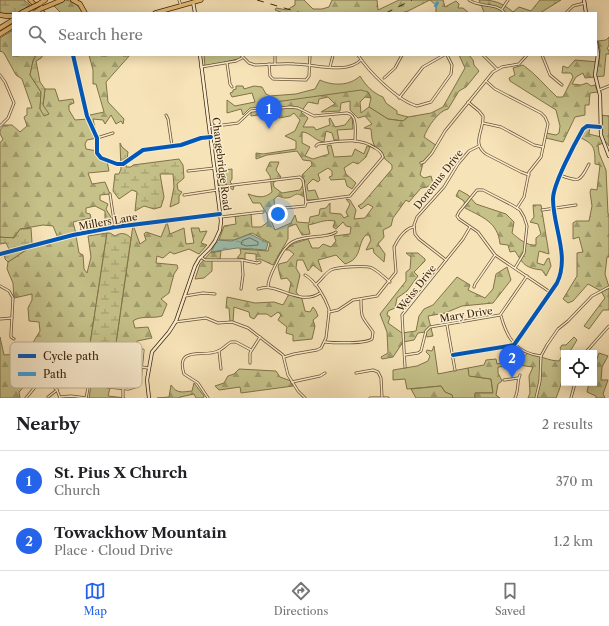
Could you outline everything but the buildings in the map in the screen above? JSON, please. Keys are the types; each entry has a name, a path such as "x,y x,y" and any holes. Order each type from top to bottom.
{"highway":[{"path":"42,8 45,0"},
{"path":"42,8 54,0"},
{"path":"27,11 42,8 62,0"},
{"path":"73,0 80,4 86,12"},
{"path":"81,0 87,12"},
{"path":"0,15 12,16"},
{"path":"0,28 12,21"},
{"path":"0,34 12,27"}],"main road":[{"path":"30,0 42,8"},
{"path":"159,12 201,0"},
{"path":"585,1 586,12"},
{"path":"194,2 195,12"},
{"path":"597,48 598,54 595,75 599,90 601,139 609,156"},
{"name":"Changebridge Road","path":"149,398 148,368 153,350 169,332 175,322 196,266 219,233 221,224 200,56"}],"street":[{"path":"179,0 181,6"},
{"path":"469,0 476,4 494,6 502,9 504,12"},
{"path":"502,9 508,0"},
{"path":"567,12 573,6 585,1"},
{"path":"74,56 87,116 97,138 97,151 99,156 117,164 125,163 143,150 186,144 201,138 211,137"},
{"path":"275,56 275,64"},
{"path":"269,64 270,76 272,79 307,79 309,76 310,56"},
{"path":"330,67 333,56"},
{"path":"359,56 387,88 399,98 416,106 431,102 452,72 452,65 448,56"},
{"path":"384,78 395,68 401,56"},
{"path":"399,98 423,67 442,56"},
{"path":"484,56 497,69"},
{"path":"421,163 424,162 432,153 445,131 497,69 519,64 526,56"},
{"path":"542,56 550,75 562,85"},
{"path":"202,67 227,63 239,60 243,57 253,64 330,67 349,67 362,60"},
{"path":"227,63 230,84 232,87"},
{"path":"0,75 6,82 14,103 8,118 0,126"},
{"path":"486,81 495,89 544,115 547,121 548,126 539,161 532,168 529,174 523,199 517,208"},
{"path":"599,90 609,86"},
{"path":"468,102 481,112 483,117 479,146 486,154 521,172 529,174"},
{"path":"209,126 238,123 251,111 293,107 312,116 347,112 354,118 355,141"},
{"path":"166,115 168,119 172,146"},
{"path":"482,123 501,127 537,146 543,147"},
{"path":"453,355 514,345 551,292 559,278 562,262 553,196 556,184 583,129 587,126 600,127"},
{"path":"97,138 113,133"},
{"path":"306,202 350,196 383,157 376,148 364,142 355,141 318,144 316,146"},
{"name":"Doremus Drive","path":"414,227 417,217 444,187 458,164 469,150 479,146"},
{"path":"560,175 572,180 580,178 584,175 589,164"},
{"path":"188,171 215,168"},
{"path":"184,195 301,178 303,180 306,202 305,206 285,208"},
{"path":"515,268 524,253 527,226 524,217 517,208 483,190 477,190 458,214 459,220 470,226 481,235 495,254 515,268 551,292"},
{"path":"110,194 115,227"},
{"path":"542,210 576,205"},
{"name":"Millers Lane","path":"0,254 65,237 115,227 263,212"},
{"name":"Weiss Drive","path":"405,367 402,315 463,239 470,226"},
{"path":"329,312 338,310 351,301 377,296 390,282 396,271 395,245 407,230 414,227 415,234 418,239 446,260"},
{"path":"268,287 269,279 277,262 290,243 300,238 332,235 336,232"},
{"path":"474,287 495,254"},
{"path":"201,257 206,260 242,260 257,263 260,262"},
{"path":"241,289 243,276 242,260"},
{"path":"315,285 328,272 334,269 366,266 373,268 390,282"},
{"path":"284,357 318,350 325,342 329,312 326,302 309,277 305,274"},
{"name":"Mary Drive","path":"404,355 418,353 421,350 428,328 501,315 527,276"},
{"path":"0,286 9,291 13,296 14,301 11,336 14,339"},
{"path":"258,289 268,287 299,297 312,297 320,293"},
{"path":"536,398 540,381 541,356 547,345 558,329 568,322 592,296 609,287"},
{"path":"185,296 203,293 215,294"},
{"path":"325,342 367,342 372,339 373,332 364,322 362,316 361,299"},
{"path":"501,315 506,332 514,345 527,352 541,356"},
{"path":"0,319 12,318"},
{"path":"175,322 207,318 218,323 232,322 248,328 280,352 284,357 287,372 292,382 304,398"},
{"path":"447,324 456,370"},
{"path":"588,350 609,326"},
{"path":"250,363 249,360 252,350 260,337"},
{"path":"208,398 198,382 184,375 182,361 185,357 189,355 219,351 231,342 236,342 252,350"},
{"path":"142,358 143,350"},
{"path":"219,351 221,369"},
{"path":"142,367 148,368"},
{"path":"356,373 372,370 378,371 381,378 382,397"},
{"path":"292,382 320,376 326,373"},
{"path":"515,398 518,390 518,378 520,375"},
{"path":"504,380 518,378"},
{"path":"571,398 574,386"},
{"path":"26,398 36,388"},
{"path":"48,396 57,390 60,397 71,396 86,398 88,388"},
{"path":"116,388 135,388"},
{"path":"123,389 124,398"},
{"path":"370,398 388,398"}],"green space":[{"path":"0,0 24,0 30,5 20,12 12,12 12,14 0,13"},
{"path":"65,0 75,2 82,12 60,12 54,6"},
{"path":"295,0 304,0 313,9 322,9 329,7 332,0 377,0 378,10 399,0 430,0 404,12 280,12 275,10 276,8 287,10 295,5"},
{"path":"430,0 443,0 445,7 456,1 459,4 458,8 463,8 468,12 436,12 436,5"},
{"path":"479,0 497,2 513,12 484,12"},
{"path":"540,0 561,0 542,12 513,12 519,7 531,11"},
{"path":"12,31 12,56 36,56 30,75 41,92 40,109 43,105 45,89 55,89 59,101 73,99 74,103 69,105 69,110 75,120 88,119 90,115 104,112 96,84 93,84 93,70 89,56 129,56 106,82 108,102 124,119 123,124 121,121 116,124 111,115 105,124 103,120 93,119 97,138 87,140 85,144 86,149 97,151 97,155 107,161 109,171 88,173 92,184 105,182 110,194 100,195 100,200 108,204 106,209 112,219 109,226 105,227 105,211 95,206 86,208 86,213 90,214 91,218 73,222 76,234 58,238 53,226 43,225 20,229 14,238 0,237 0,143 3,139 0,134 0,130 4,125 12,125 20,132 27,126 24,117 27,115 27,108 32,108 22,79 16,75 4,53 1,51 0,52 0,38"},
{"path":"609,37 609,45 607,49 609,50 609,54 606,54 604,76 585,78 583,73 576,77 572,84 581,85 587,83 591,86 595,85 598,92 590,93 589,105 585,105 585,115 575,117 563,142 546,138 546,133 556,135 559,133 560,126 556,110 510,81 509,78 515,75 513,68 523,65 557,97 563,97 573,77 571,73 562,73 563,66 568,68 575,60 599,62 600,50 598,41 606,40"},
{"path":"36,56 42,56 36,61 40,82 45,89 43,105 49,114 44,116 40,109 41,92 30,75"},
{"path":"204,56 241,56 242,58 205,67"},
{"path":"459,56 470,56 479,71 466,87 459,91 448,109 444,110 433,120 424,137 437,146 423,163 420,175 424,178 431,176 433,183 427,187 421,188 409,202 406,200 393,218 391,226 383,230 384,237 378,244 385,254 384,262 374,253 373,248 366,250 371,240 369,235 364,237 358,253 349,263 345,264 336,255 318,260 322,272 313,265 308,271 303,260 297,260 296,268 300,275 296,292 302,299 305,311 310,312 313,307 318,316 313,320 315,326 312,339 293,341 293,335 286,333 287,327 278,320 281,315 278,312 271,317 267,314 258,314 254,319 250,317 249,312 234,307 233,322 230,322 229,308 226,308 227,297 255,303 274,302 283,305 288,296 291,283 287,278 281,279 278,267 279,264 287,262 294,254 289,250 286,250 292,244 308,239 312,248 319,248 323,244 331,247 336,241 334,236 350,234 351,227 346,226 343,222 336,229 333,227 335,221 325,221 308,225 310,234 302,235 296,224 288,227 288,239 273,265 260,259 256,260 256,254 245,253 245,259 237,258 241,253 240,249 268,251 270,243 252,233 234,240 219,240 224,226 236,224 235,215 251,213 252,227 261,227 268,222 267,214 260,203 253,203 248,194 261,197 272,192 270,176 266,170 270,162 279,162 276,170 281,177 273,183 274,187 282,193 300,190 305,182 302,175 312,165 311,161 303,160 297,151 267,155 256,159 256,153 263,154 296,149 296,141 285,136 295,131 300,120 294,113 290,116 279,118 280,112 251,116 251,112 266,110 269,106 268,103 361,90 368,92 371,98 365,97 360,102 361,113 369,107 388,119 403,121 408,117 431,113 443,107 465,68","holes":["328,97 335,104 321,112 340,111 341,103 350,101 350,110 358,118 365,116 372,124 364,128 371,129 374,145 382,152 385,159 392,165 392,169 363,203 358,206 361,209 368,204 373,207 365,218 354,219 356,210 350,200 346,199 350,204 346,212 348,216 344,218 341,214 330,213 330,203 326,208 320,209 319,215 310,217 309,223 297,222 295,215 291,223 275,230 270,218 275,212 274,199 278,196 289,198 297,194 308,200 319,200 315,190 308,191 307,185 313,179 318,182 320,180 318,174 328,168 332,171 332,176 329,177 331,180 345,179 347,186 352,189 356,183 346,174 344,168 353,162 358,164 366,157 370,147 367,146 364,154 355,149 352,156 334,157 331,145 327,146 329,154 313,159 305,156 310,147 302,143 302,132 308,133 324,142 326,131 332,133 334,140 339,140 337,130 353,129 352,116 345,125 335,127 330,118 330,125 316,130 314,127 303,127 308,118 301,112 308,102 318,104 319,99"]},
{"path":"360,76 370,89 383,97 386,103 397,111 397,114 408,117 403,121 388,119 369,107 371,98 368,92 268,103 269,106 250,108 243,115 241,109 227,113 227,100 235,106 255,102 252,93 232,97 230,93 236,89 236,86 243,86 244,89 254,86 262,87 266,94 270,96 296,94 315,89 320,80 341,84 351,82"},
{"path":"600,115 609,116 609,146 606,142 598,145 599,153 606,170 609,214 609,257 607,257 605,274 609,287 609,310 603,310 589,329 584,326 605,298 601,291 588,284 573,301 568,303 563,299 577,276 577,253 583,252 579,237 573,239 573,223 576,221 589,221 592,206 590,192 591,189 597,190 600,165 595,164 595,154 591,144 579,137 585,127 590,126 589,134 601,137"},
{"path":"120,143 128,152 126,167 179,159 183,165 184,178 177,184 178,190 182,192 179,196 179,203 170,207 174,187 173,174 160,174 164,197 161,207 154,209 144,206 135,211 137,192 132,190 119,199 113,191 115,174 119,174 121,169"},
{"path":"232,169 232,179 230,182 234,186 233,190 226,185 224,174 220,175 221,184 226,187 219,192 216,171"},
{"path":"459,190 468,195 476,204 506,214 514,222 512,233 523,242 533,245 536,245 536,238 541,234 538,224 530,222 534,217 533,205 541,205 549,254 539,251 537,263 544,265 549,258 551,266 546,276 542,270 525,265 515,251 510,252 508,245 500,244 499,237 493,225 465,208 464,201 456,196"},
{"path":"167,222 170,234 184,228 186,244 194,243 191,228 199,228 200,232 207,231 201,243 207,245 199,254 189,249 174,254 170,252 163,258 157,256 156,263 177,265 178,268 174,274 169,293 161,299 167,304 162,316 140,318 133,321 135,328 148,327 152,338 137,342 116,342 133,225 140,244 146,240 144,234 146,232 161,237"},
{"path":"31,228 32,243 29,248 8,262 5,259 4,253 10,251 6,243 0,244 0,237 14,238 20,229"},
{"path":"107,233 90,342 33,342 40,331 39,322 29,321 28,308 32,300 32,294 14,298 13,283 7,269 8,262 29,248 76,236 79,253 83,255 84,269 87,273 91,257 88,236"},
{"path":"107,233 115,236 119,234 127,235 131,238 116,342 90,342"},
{"path":"221,251 220,259 212,260 212,271 204,278 195,279 200,264 211,252"},
{"path":"406,253 418,253 425,259 425,261 414,272 418,276 407,291 397,298 395,308 388,311 387,315 390,317 388,323 402,333 416,331 419,316 424,309 433,305 457,277 470,285 468,290 485,298 493,289 496,274 507,267 511,280 493,303 462,306 445,313 428,316 433,336 427,337 425,332 418,333 414,340 403,342 393,357 382,359 381,357 388,353 387,332 380,314 406,281 406,272 410,269 411,257"},
{"path":"0,337 4,355 10,355 10,388 23,388 19,392 20,398 0,398"},
{"path":"574,337 577,340 571,350 561,350 560,348 562,345 566,345"},
{"path":"434,346 438,374 468,368 470,376 491,379 493,393 475,393 475,398 453,398 452,395 445,392 441,386 407,389 405,379 393,380 393,370 417,366 428,361 430,356 426,352 427,350 432,351"},
{"path":"528,353 559,361 561,358 561,383 556,398 528,398 530,393 529,376 533,367 518,365 498,367 498,373 502,381 498,384 496,395 500,398 475,398 475,393 493,393 491,379 469,376 468,368 484,365 486,360 496,359 497,364 502,363 502,360 510,359 510,362 518,361"},
{"path":"599,353 608,356 602,367 601,380 608,380 603,394 605,398 596,398 596,396 587,392 588,386 597,386 597,359"},
{"path":"239,369 276,371 280,377 291,381 293,386 241,393 240,387 219,390 215,386 224,383 228,376 234,374"},
{"path":"194,383 204,396 203,398 196,398 194,394 180,398 157,398 169,397 171,385 175,390 185,392 192,391"},
{"path":"441,386 445,392 452,395 453,398 416,398 411,389"},
{"path":"91,388 110,388 108,396 125,398 89,398"}],"water":[{"path":"250,234 268,243 266,250 237,248 211,252 217,240 232,241"}],"railway":[{"path":"257,0 298,12"},
{"path":"388,12 412,0"}],"marked path":[{"path":"435,7 439,0"}],"cycle path":[{"path":"73,56 87,116 97,138 97,153 101,158 117,164 123,164 143,150 181,145 201,138 211,137"},
{"path":"453,355 514,345 557,283 561,273 562,262 560,241 555,220 553,199 554,192 565,164 583,129 587,126 600,127"},
{"path":"0,254 73,235 115,227 220,214"}],"place":[{"name":"St. Pius X Church","path":"269,129"},
{"name":"Towackhow Mountain","path":"512,378"}]}
